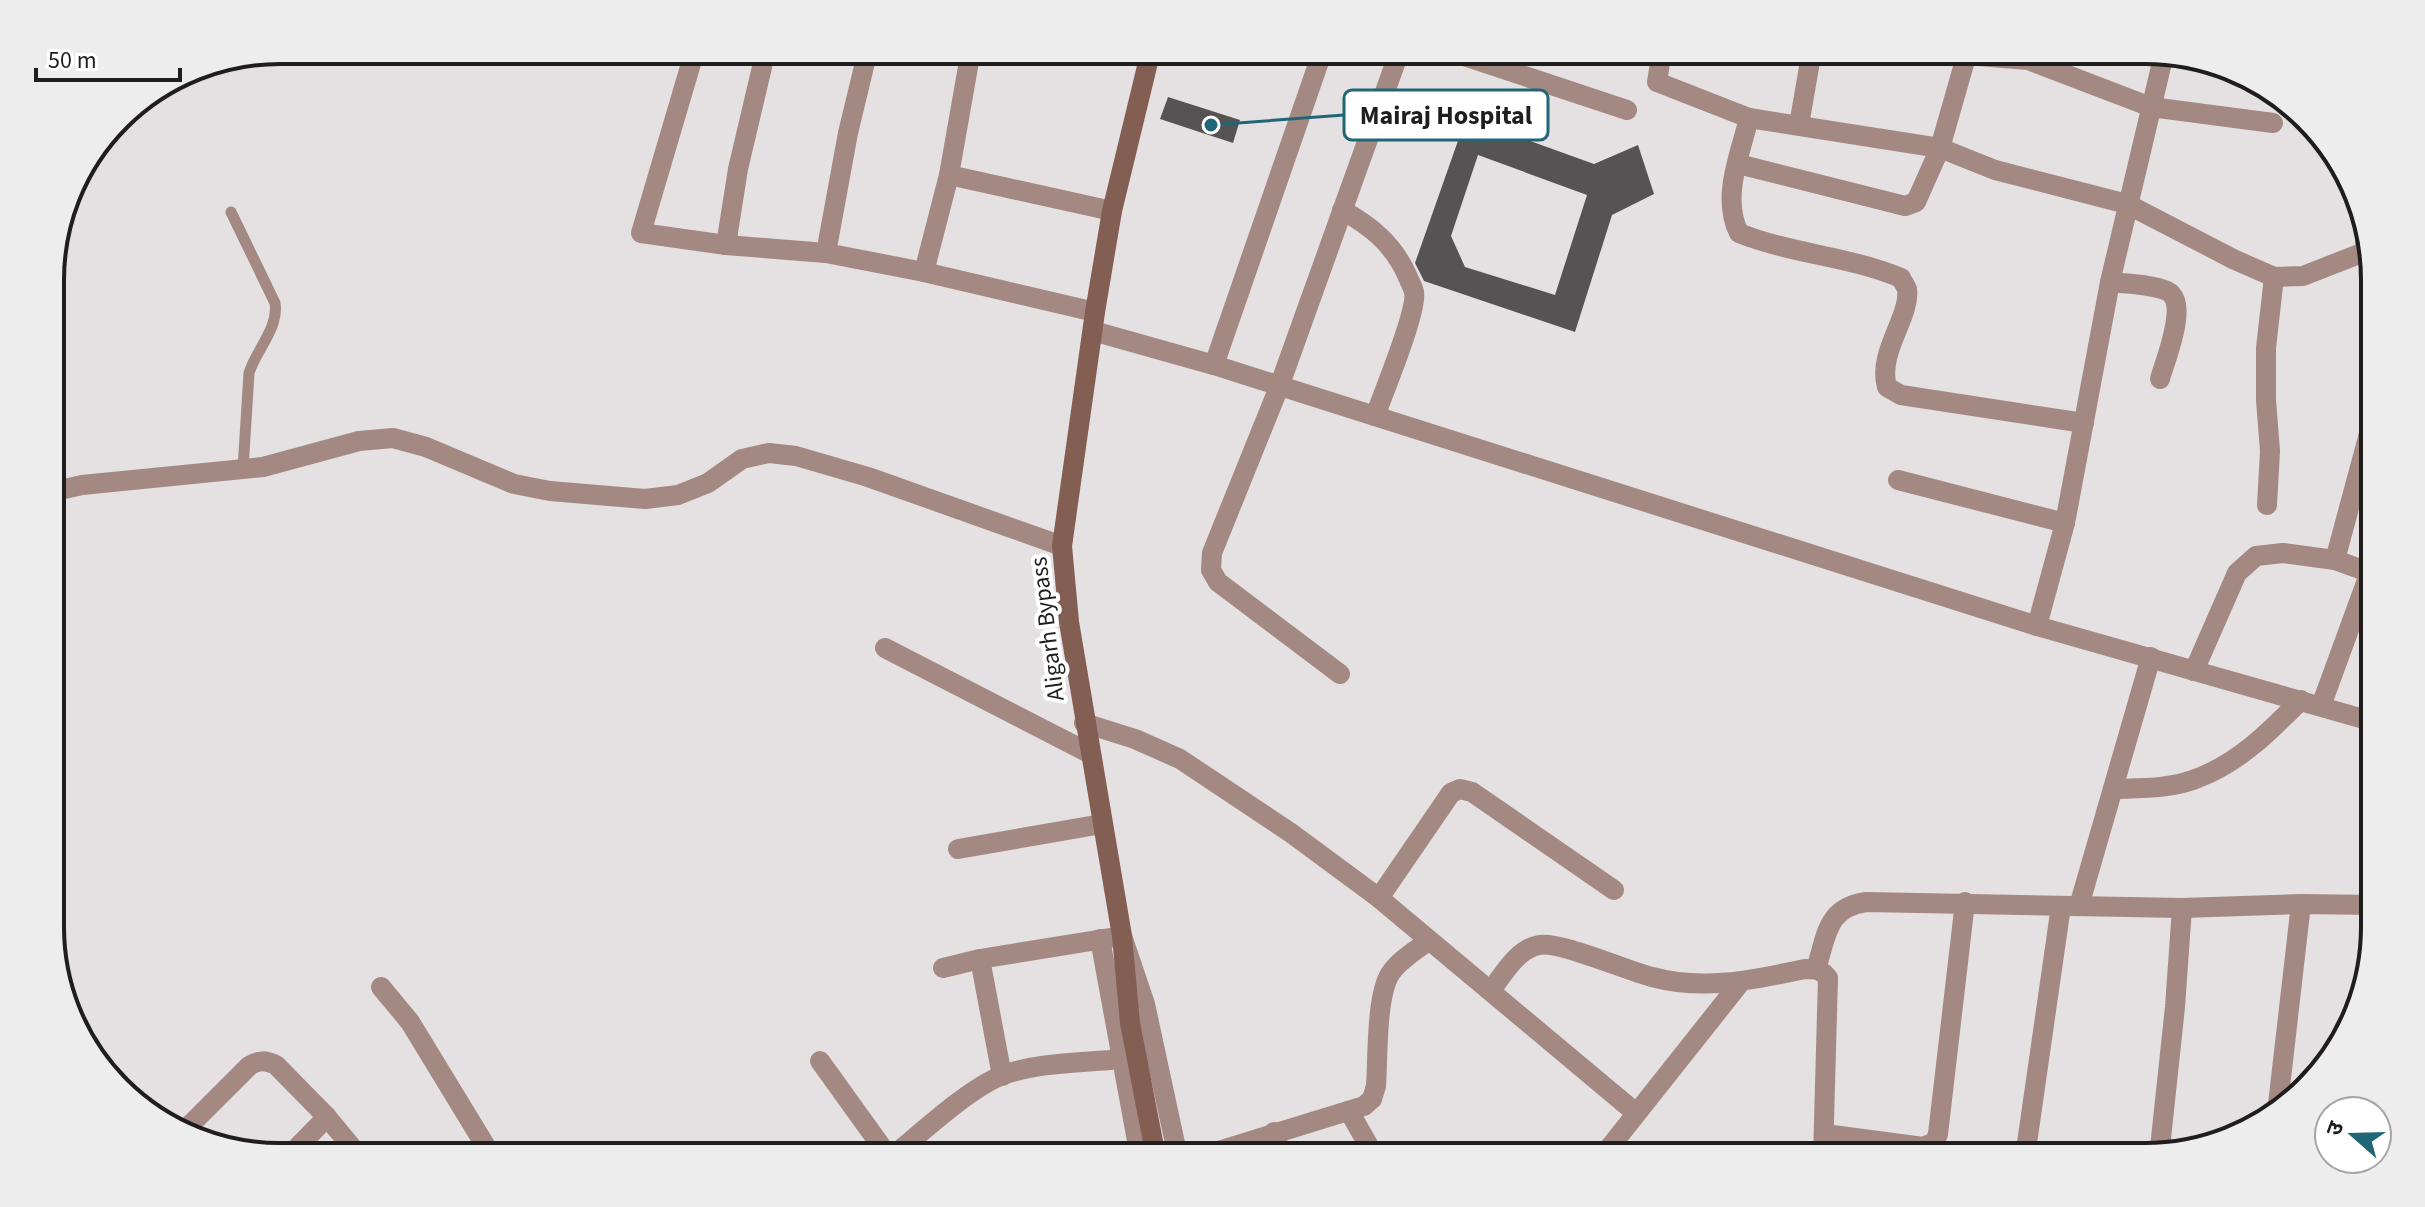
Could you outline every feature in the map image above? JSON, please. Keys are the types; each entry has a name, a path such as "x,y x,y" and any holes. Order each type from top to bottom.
{"main road":[{"name":"Aligarh Bypass","path":"1148,64 1112,211 1062,546 1069,622 1084,723 1122,936 1130,1023 1153,1143"}],"street":[{"path":"691,64 641,233 726,245 826,253 924,272 1094,322 1279,387 2037,626 2361,718"},
{"path":"726,245 738,169 763,64"},
{"path":"826,253 848,133 865,64"},
{"path":"924,272 949,175 969,64"},
{"path":"1214,365 1318,64"},
{"path":"1340,674 1218,582 1211,570 1212,553 1279,387 1395,64"},
{"path":"1488,64 1627,110"},
{"path":"1660,64 1657,82 1749,118 1940,148 1995,170 2127,204 2274,277 2303,276 2359,254"},
{"path":"1799,125 1810,64"},
{"path":"1738,164 1905,206 1916,202 1940,148 1964,64"},
{"path":"2038,64 2151,107 2273,123"},
{"path":"2037,626 2065,523 2110,282 2161,64"},
{"path":"1749,118 1730,198 1732,219 1739,233 1901,278 1907,289 1904,310 1891,342 1884,377 1887,387 1901,395 2084,423"},
{"path":"949,175 1112,211"},
{"path":"1342,210 1363,222 1388,243 1401,262 1415,293 1411,316 1375,416"},
{"path":"2267,505 2270,451 2266,348 2274,277"},
{"path":"2110,282 2157,288 2170,292 2176,300 2178,310 2173,335 2160,379"},
{"path":"64,489 263,467 359,441 393,438 426,447 514,484 550,491 645,499 678,495 708,483 742,459 769,453 796,456 868,477 1062,546"},
{"path":"2335,560 2361,475"},
{"path":"1898,480 2065,523"},
{"path":"2194,671 2237,573 2256,556 2283,553 2335,560 2361,569"},
{"path":"2113,789 2160,787 2197,779 2236,759 2311,703 2361,596"},
{"path":"885,648 1089,753"},
{"path":"2028,1143 2070,906 2113,789 2151,657"},
{"path":"1084,723 1135,739 1180,759 1291,833 1379,898 1636,1113"},
{"path":"1379,898 1451,793 1460,789 1472,792 1614,890"},
{"path":"958,849 1102,824"},
{"path":"1816,969 1830,925 1838,911 1851,904 1866,902 2182,908 2361,905"},
{"path":"1933,1143 1938,1134 1965,902"},
{"path":"2279,1096 2301,904"},
{"path":"2161,1143 2182,908"},
{"path":"943,968 1122,936 1145,1004 1175,1143"},
{"path":"1100,939 1137,1143"},
{"path":"1241,1143 1364,1106 1372,1099 1376,1086 1383,994 1390,975 1401,961 1428,941"},
{"path":"1491,990 1525,950 1546,944 1654,978 1702,985 1740,983 1816,969 1824,972 1828,978 1824,1143"},
{"path":"980,959 1002,1076"},
{"path":"1613,1143 1740,983"},
{"path":"381,987 410,1022 478,1143"},
{"path":"908,1143 951,1109 1002,1076 1035,1068 1121,1059"},
{"path":"191,1124 249,1066 257,1061 267,1061 276,1065 348,1143"},
{"path":"820,1061 880,1143"},
{"path":"1349,1111 1367,1143"},
{"path":"302,1143 327,1117"},
{"path":"1274,1132 1278,1143"},
{"path":"1825,1134 1893,1143"}],"lane":[{"path":"231,212 275,303 276,313 274,324 249,373 243,469"}],"building":[{"path":"1168,97 1240,120 1233,143 1160,119"},
{"path":"1466,118 1594,164 1638,145 1654,194 1612,215 1575,332 1424,281 1415,263","holes":["1478,155 1587,195 1555,295 1465,267 1451,236"]}],"place":[{"name":"Mairaj Hospital","path":"1211,125"}]}
